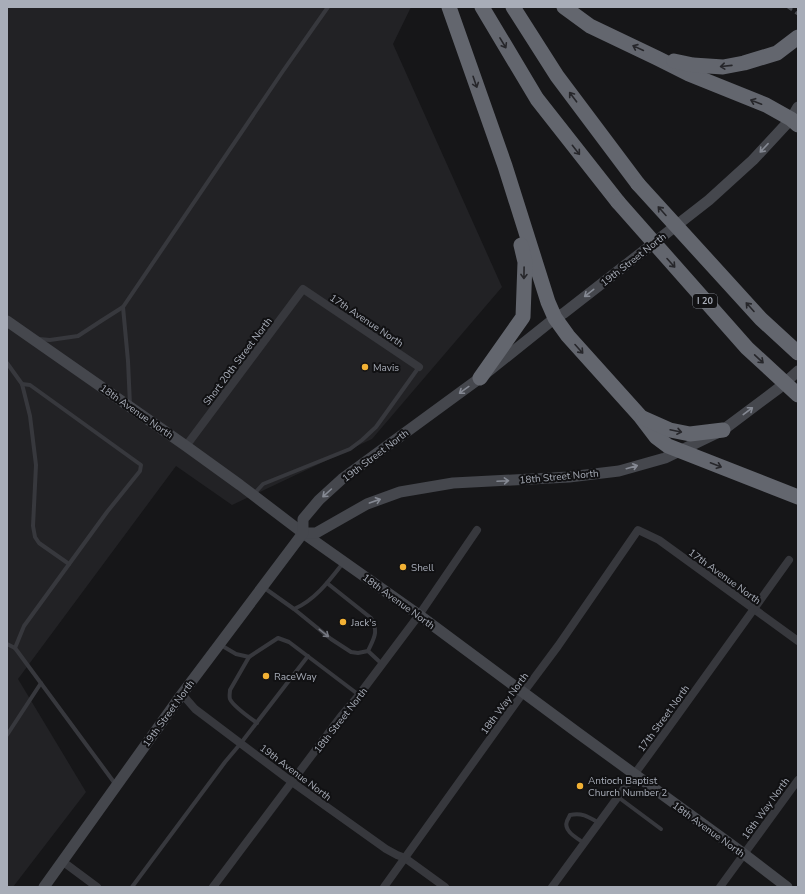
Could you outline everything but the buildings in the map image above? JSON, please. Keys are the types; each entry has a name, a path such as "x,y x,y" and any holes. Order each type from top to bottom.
{"highway":[{"path":"449,7 505,166 548,302 555,318 568,336 640,416 656,437 668,446 798,497"},
{"path":"513,7 557,76 638,184 761,319 798,353"},
{"path":"564,7 590,26 689,74 796,117"},
{"name":"I 20","path":"482,8 537,99 618,202 747,348 798,395"},
{"path":"657,58 693,65 723,67 744,63 777,53 798,37"},
{"path":"480,378 523,318 525,262 505,166"},
{"path":"640,416 670,430 690,434 723,430"}],"main road":[{"name":"19th Street North","path":"44,887 182,694 303,534 303,519 319,500 342,479 480,378 555,318 564,313 709,200 753,160 796,117"},
{"name":"18th Avenue North","path":"7,321 186,446 303,534 419,615 787,887"},
{"name":"18th Street North","path":"303,534 316,533 367,504 400,492 453,483 569,477 619,471 665,458 723,430 779,388 798,371"}],"street":[{"name":"17th Avenue North","path":"303,289 419,367"},
{"name":"Short 20th Street North","path":"186,446 303,289"},
{"name":"18th Street North","path":"212,887 342,715 360,696 419,615 477,530"},
{"name":"17th Avenue North","path":"638,530 659,540 798,641"},
{"name":"18th Way North","path":"384,887 523,692 558,646 638,530"},
{"name":"17th Street North","path":"552,887 674,721 789,560"},
{"name":"19th Avenue North","path":"182,694 195,709 292,782 386,849 405,858 445,887"},
{"name":"16th Way North","path":"720,887 798,780"},
{"path":"62,862 96,887"}],"lane":[{"path":"32,339 50,340 78,336 123,308 278,78 328,7"},
{"path":"123,308 130,407"},
{"path":"7,363 22,384 30,416 36,465 33,526 35,537 39,543 69,564"},
{"path":"253,495 263,484 350,449 362,440 376,427 419,367"},
{"path":"15,648 24,626 107,512 140,471 141,465 30,385 22,384"},
{"path":"294,609 302,606 322,590 344,562"},
{"path":"327,583 371,618 375,626 375,633 368,651"},
{"path":"263,587 294,609 330,638 351,652 358,654 368,651"},
{"path":"257,723 235,705 229,694 249,657 278,638 289,642 360,696"},
{"path":"7,644 15,648 116,786"},
{"path":"219,644 236,654 249,657"},
{"path":"368,651 382,664"},
{"path":"132,887 225,762 308,656"},
{"path":"7,735 41,683"},
{"path":"618,796 661,829"},
{"path":"584,843 570,833 567,828 566,822 570,815 576,813 585,815 599,823"}],"shaded area":[{"path":"7,7 411,7 393,44 502,287 372,439 232,505 176,466 18,679 86,792 13,887 7,887"}],"railway":[{"path":"788,7 798,14"}],"place":[{"name":"Mavis","path":"365,367"},
{"name":"Shell","path":"403,567"},
{"name":"Jack's","path":"343,622"},
{"name":"RaceWay","path":"266,676"},
{"name":"Antioch Baptist Church Number 2","path":"580,786"}]}
